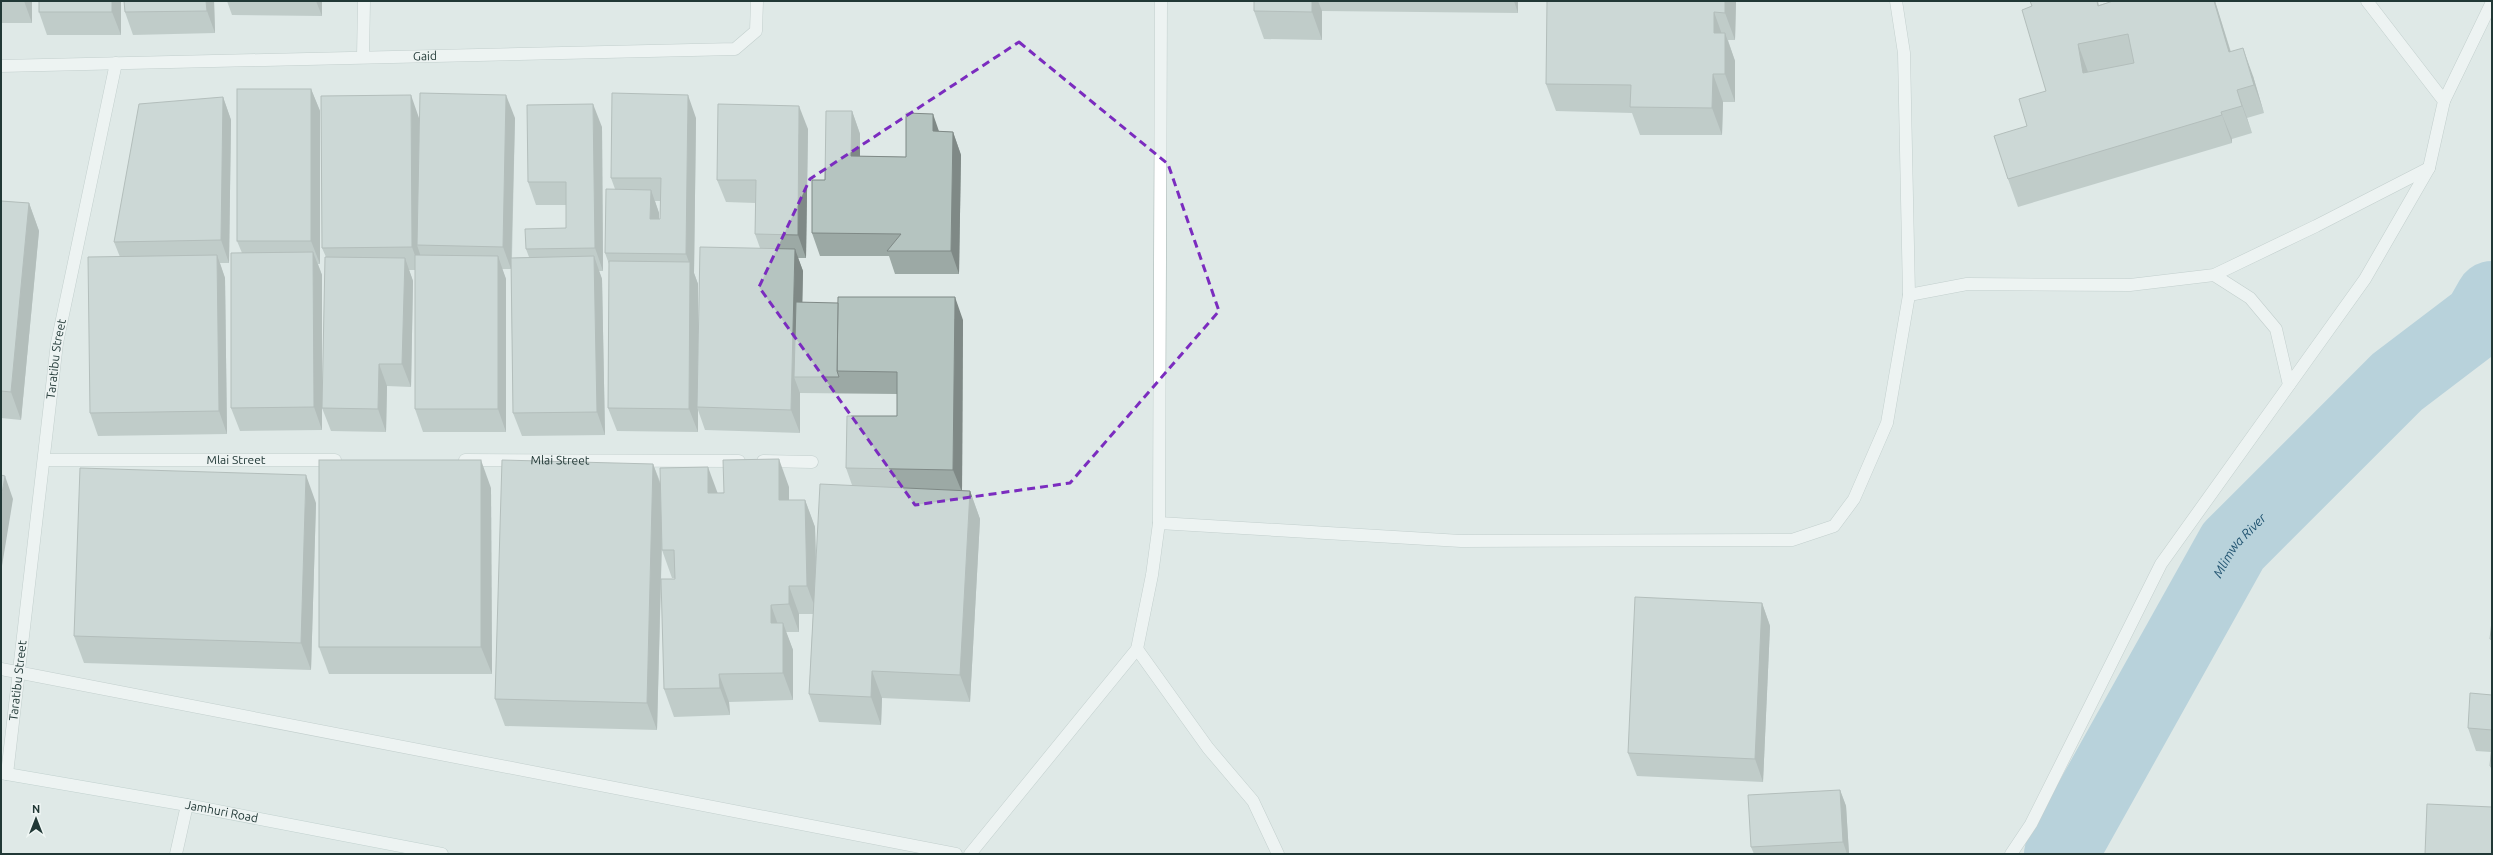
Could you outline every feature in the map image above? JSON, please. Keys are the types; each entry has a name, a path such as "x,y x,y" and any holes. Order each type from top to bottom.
{"street":[{"path":"363,57 364,1"},
{"name":"Gaid","path":"116,63 735,49 756,31 756,1"},
{"path":"970,854 1137,649 1152,575 1159,522 1161,1"},
{"path":"1159,522 1461,541 1792,540 1834,526 1854,499 1887,423 1909,295 1904,53 1896,1"},
{"path":"2367,1 2444,100"},
{"path":"2012,854 2031,824 2161,564 2365,279 2429,168 2444,100 2492,2"},
{"path":"1,66 116,63"},
{"name":"Taratibu Street","path":"4,773 19,672 57,343 116,63"},
{"path":"1909,295 1967,284 2130,285 2214,275 2316,226 2429,168"},
{"path":"2214,275 2250,298 2276,329 2289,385"},
{"name":"Mlai Street","path":"44,460 348,460"},
{"name":"Mlai Street","path":"452,460 812,462"},
{"path":"1137,649 1208,748 1253,801 1278,854"},
{"path":"1,669 956,854"},
{"name":"Jamhuri Road","path":"4,773 187,805 442,854"},
{"path":"176,854 187,805"}],"highlighted area":[{"path":"1019,42 1168,164 1219,311 1070,483 915,505 759,287 810,179"}],"building":[{"path":"39,1 112,1 112,12 39,12"},
{"path":"124,1 206,1 207,11 125,12"},
{"path":"1254,1 1312,1 1312,12 1254,11"},
{"path":"1547,1 1725,1 1725,13 1714,12 1714,33 1725,33 1725,74 1713,74 1712,108 1630,107 1631,85 1546,84"},
{"path":"2030,1 2097,1 2098,6 2113,1 2214,1 2229,52 2243,48 2254,85 2237,90 2242,106 2221,112 2222,115 2008,179 1994,136 2027,126 2019,99 2046,91 2022,10 2032,6","holes":["2128,34 2134,63 2083,73 2078,44"]},
{"path":"237,89 311,89 311,241 237,241"},
{"path":"420,93 506,95 503,247 417,245"},
{"path":"612,93 688,95 686,254 605,253 606,189 651,190 650,219 660,219 661,178 611,178"},
{"path":"411,95 412,247 322,248 321,96"},
{"path":"223,97 221,240 114,242 139,104"},
{"path":"593,104 595,248 526,249 525,229 566,228 566,182 528,182 527,105"},
{"path":"718,104 799,106 798,235 755,234 756,180 717,180"},
{"path":"826,111 852,111 851,156 906,157 906,113 933,114 933,131 953,132 951,251 887,251 901,234 812,233 812,180 825,180"},
{"path":"1,201 29,203 11,392 1,391"},
{"path":"700,247 795,249 791,410 697,407"},
{"path":"313,252 314,407 231,408 231,253"},
{"path":"217,255 219,411 90,413 88,257"},
{"path":"415,255 498,256 498,409 415,409"},
{"path":"594,256 597,412 513,413 511,258"},
{"path":"325,257 405,258 402,364 379,364 378,409 322,408"},
{"path":"609,261 690,262 689,409 608,408"},
{"path":"838,297 955,297 953,470 846,468 847,416 897,416 897,372 837,371"},
{"path":"796,302 838,303 837,371 839,377 794,377"},
{"path":"779,459 779,500 805,500 807,586 789,586 789,604 771,605 771,623 783,623 783,673 719,674 720,688 664,689 661,579 675,579 674,550 662,550 660,468 708,467 708,493 724,493 723,460"},
{"path":"319,460 481,460 481,647 319,647"},
{"path":"502,460 653,464 647,703 495,699"},
{"path":"80,468 306,475 301,643 74,636"},
{"path":"1,475 5,476 1,499"},
{"path":"820,484 970,491 960,675 872,671 871,697 809,694"},
{"path":"1635,597 1762,603 1755,759 1628,753"},
{"path":"2492,621 2492,640 2490,639"},
{"path":"2470,693 2492,695 2492,730 2468,728"},
{"path":"2492,743 2492,767 2490,766"},
{"path":"1840,790 1843,842 1751,847 1748,795"},
{"path":"2427,804 2492,807 2492,854 2425,854"}],"waterway":[{"name":"Mlimwa River","path":"2061,854 2233,546 2397,382 2480,319 2492,298"}]}
